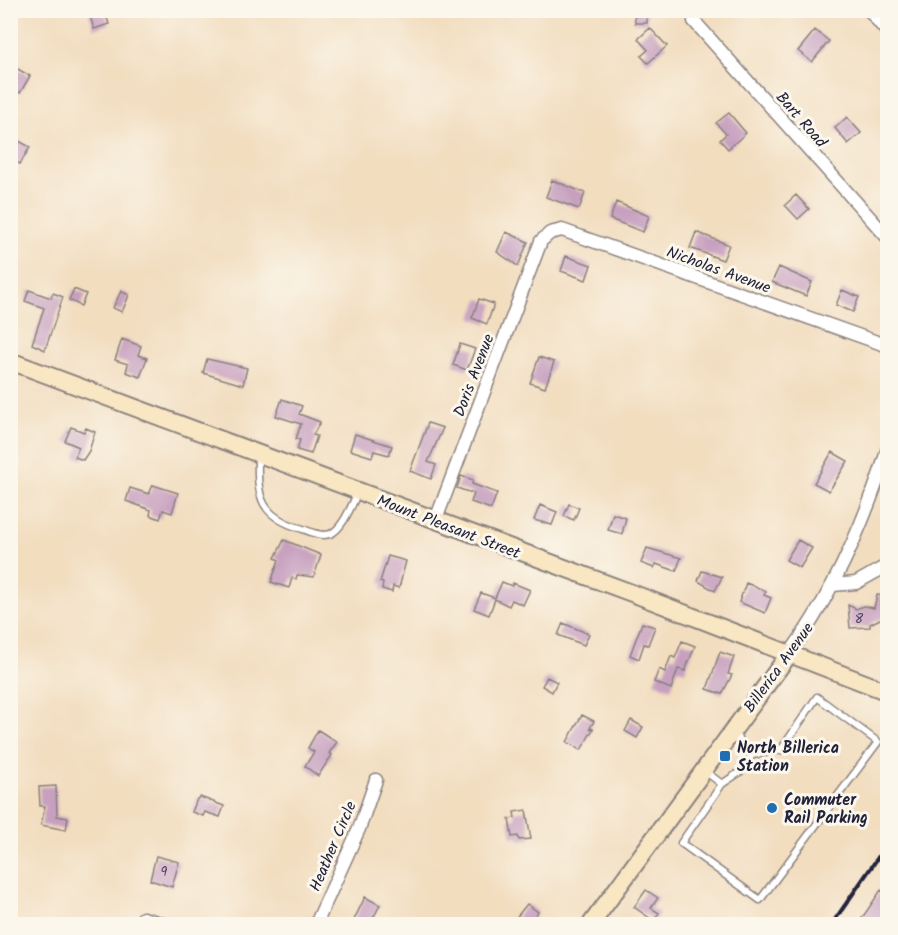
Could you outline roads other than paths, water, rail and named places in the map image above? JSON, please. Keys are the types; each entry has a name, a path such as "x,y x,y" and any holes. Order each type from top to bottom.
{"main road":[{"name":"Mount Pleasant Street","path":"10,361 790,653 888,692"},
{"name":"Billerica Avenue","path":"591,924 790,653"}],"street":[{"path":"869,10 888,33"},
{"name":"Bart Road","path":"694,21 888,238"},
{"name":"Nicholas Avenue","path":"542,241 550,233 561,230 888,346"},
{"name":"Doris Avenue","path":"435,522 542,241"},
{"name":"Billerica Avenue","path":"790,653 833,585 883,480 888,448"},
{"path":"833,585 856,583 888,565"},
{"name":"Heather Circle","path":"316,924 359,828 376,780"},
{"path":"143,918 164,924"}],"lane":[{"path":"258,454 258,480 263,504 274,518 297,528 329,534 340,523 359,492"},
{"path":"817,697 878,742 760,900 681,843 722,784 740,772 752,754 781,750 817,697"},
{"path":"732,731 752,754"},
{"path":"703,770 722,784"}],"railway":[{"path":"832,924 888,843"}],"place":[{"name":"North Billerica Station","path":"725,756"},
{"name":"Commuter Rail Parking","path":"772,808"}]}
